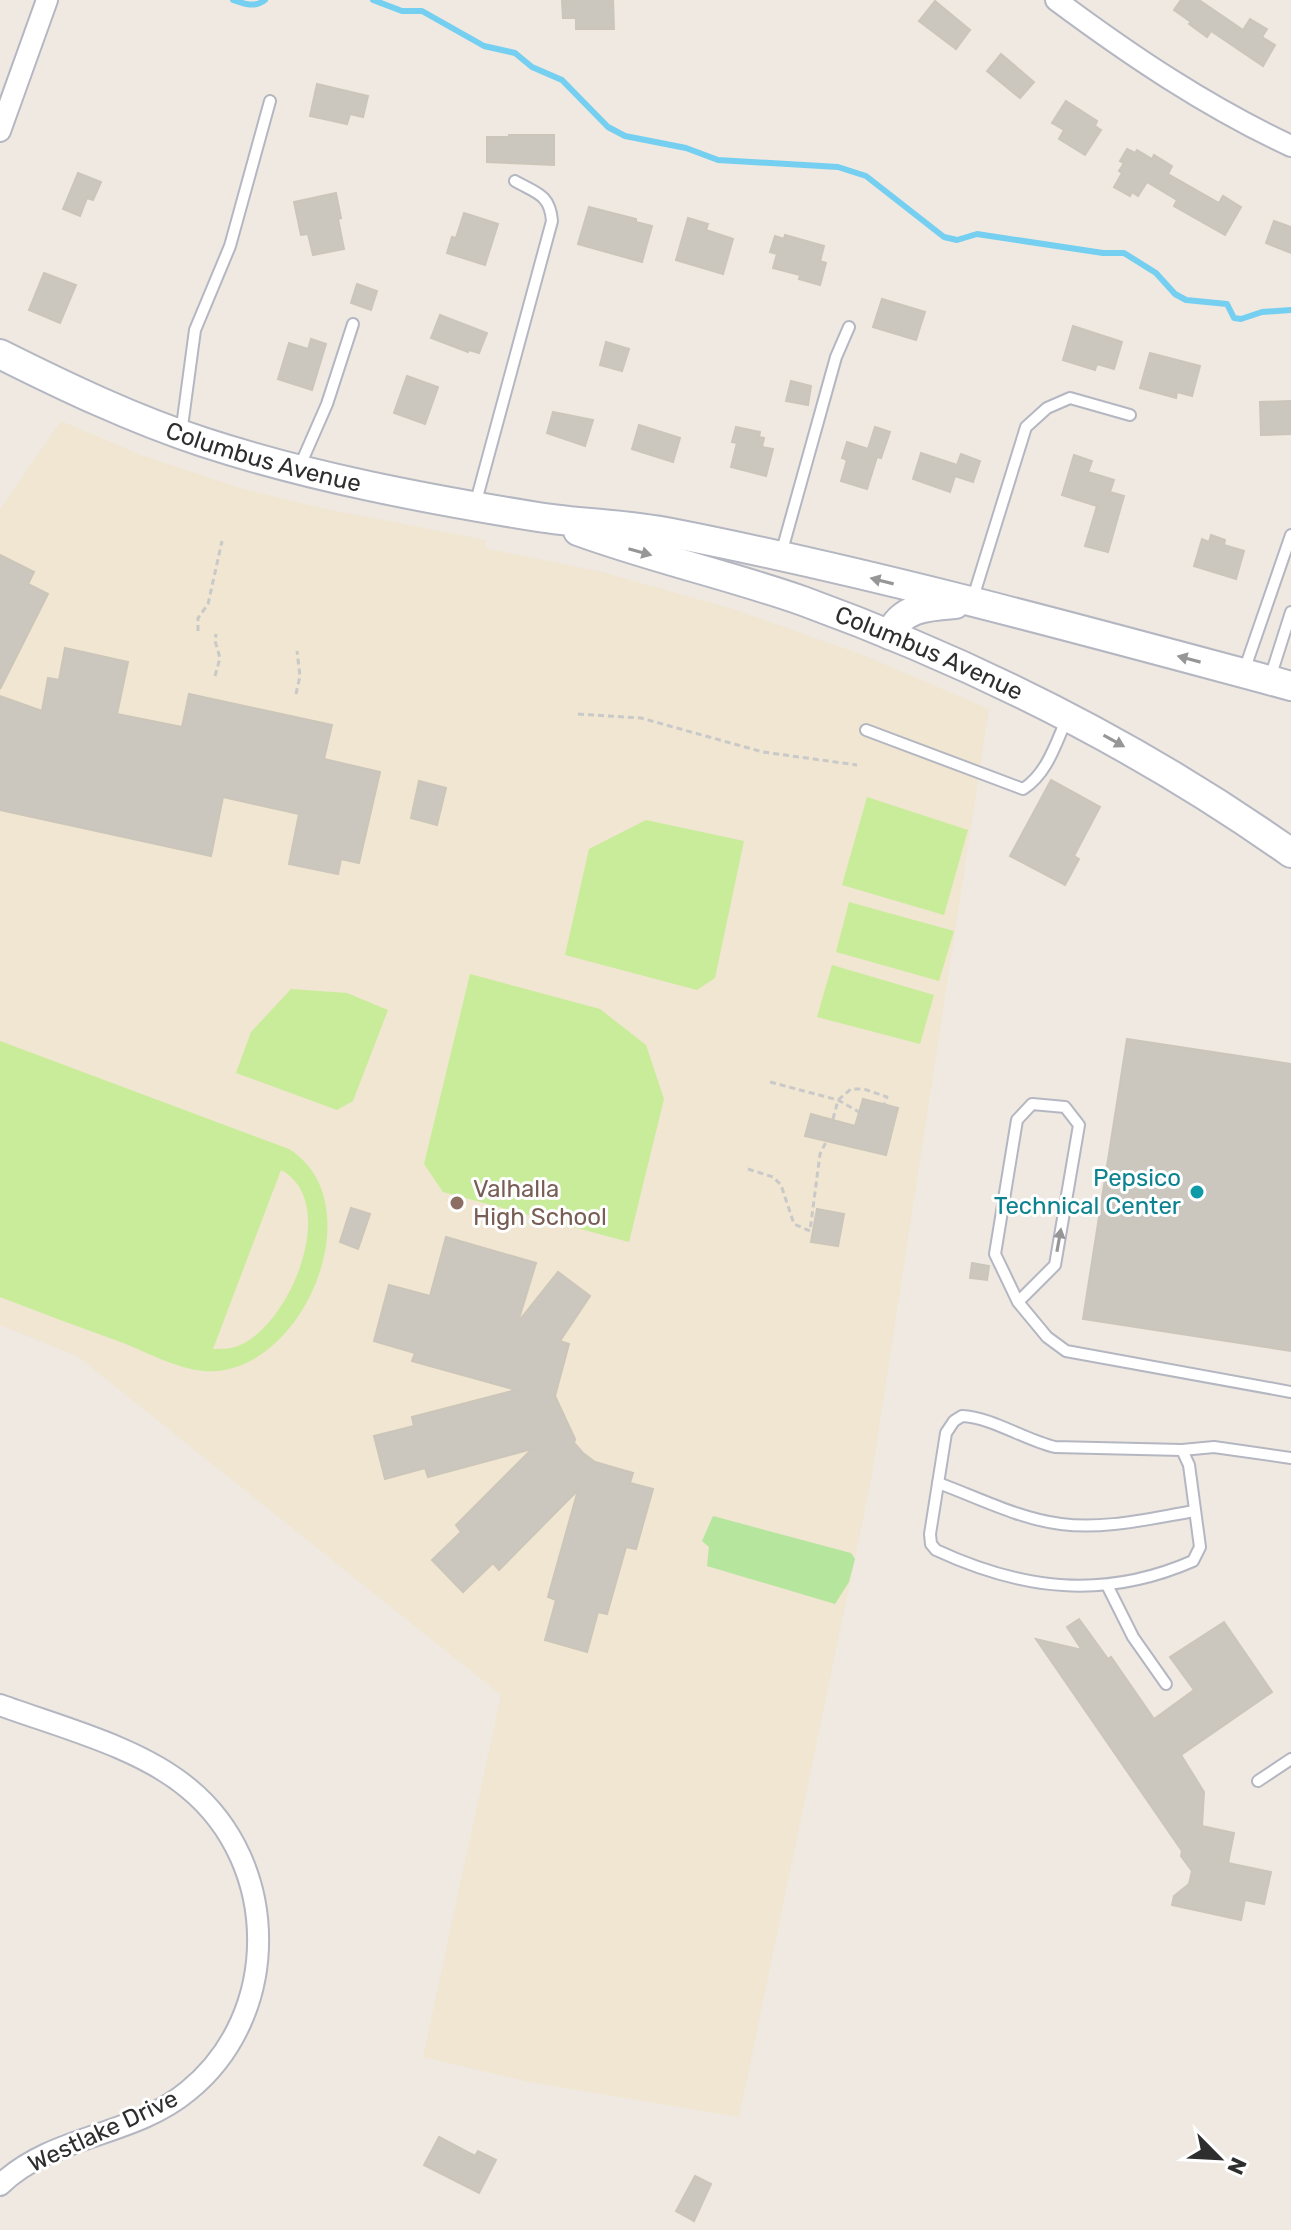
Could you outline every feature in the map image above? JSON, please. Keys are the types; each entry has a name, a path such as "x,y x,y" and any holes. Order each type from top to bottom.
{"street":[{"path":"0,131 47,0"},
{"path":"1056,0 1121,49 1169,80 1291,146"},
{"name":"Columbus Avenue","path":"0,354 105,405 252,457 475,505 540,517 667,532 780,556 971,602 1268,680"},
{"name":"Columbus Avenue","path":"540,517 630,550 765,589 890,635 991,678 1068,716 1190,786 1291,853"},
{"path":"890,635 895,622 911,612 937,605 971,602"},
{"name":"Westlake Drive","path":"0,1705 123,1751 164,1771 187,1787 206,1805 236,1847 248,1872 256,1901 259,1933 251,1992 240,2023 227,2048 189,2091 166,2107 46,2154 0,2185"}],"lane":[{"path":"181,434 195,330 230,246 270,101"},
{"path":"475,505 552,221 551,206 542,196 515,181"},
{"path":"299,469 327,404 353,324"},
{"path":"780,556 836,357 849,327"},
{"path":"971,602 1026,427 1047,408 1070,398 1130,415"},
{"path":"1268,680 1291,535"},
{"path":"1268,680 1291,612"},
{"path":"866,730 1023,789 1034,783 1044,768 1068,716"},
{"path":"1018,1302 1055,1265 1079,1125 1065,1107 1032,1104 1017,1120 995,1254 1018,1302 1047,1337 1066,1351 1291,1392"},
{"path":"1182,1450 1189,1465 1200,1547 1193,1561 1133,1582 1083,1588 1017,1579 936,1550 931,1544 946,1433 962,1416 973,1417 1055,1447 1182,1450 1214,1447 1291,1458"},
{"path":"938,1483 1025,1515 1060,1524 1108,1525 1195,1511"},
{"path":"1107,1585 1133,1637 1166,1684"},
{"path":"1258,1781 1291,1759"}],"path":[{"path":"198,631 198,618 208,604 222,541"},
{"path":"215,676 220,658 216,634"},
{"path":"296,694 300,676 297,651"},
{"path":"578,714 641,718 771,754 857,765"},
{"path":"770,1082 838,1100 859,1112"},
{"path":"833,1119 838,1100 851,1089 864,1089 887,1097 884,1105"},
{"path":"748,1169 773,1177 781,1185 794,1224 810,1231 820,1154 826,1142"}],"shaded area":[{"name":"Valhalla High School","path":"61,421 141,455 240,488 321,508 486,540 485,548 602,572 733,609 863,655 989,709 871,1481 739,2117 525,2081 423,2057 501,1695 77,1356 0,1325 0,509"}],"green space":[{"path":"867,797 968,830 944,915 842,885"},
{"path":"646,820 744,841 715,978 697,990 565,955 589,849"},
{"path":"849,902 954,931 939,981 836,952"},
{"path":"832,965 934,995 920,1044 817,1017"},
{"path":"470,974 600,1009 646,1045 664,1099 629,1242 443,1192 424,1164"},
{"path":"291,989 347,993 388,1010 353,1101 337,1110 236,1073 251,1032"},
{"path":"0,1041 289,1149 313,1173 326,1204 327,1240 318,1276 302,1311 279,1340 250,1361 218,1371 195,1370 171,1363 0,1297","holes":["281,1170 299,1186 307,1208 307,1234 302,1262 290,1290 275,1315 257,1334 238,1346 213,1349"]},
{"path":"713,1516 851,1553 855,1559 849,1582 835,1604 707,1566 709,1547 702,1541"}],"building":[{"path":"562,0 613,0 614,29 576,29 576,18 563,18"},
{"path":"1181,0 1199,0 1243,30 1250,19 1267,29 1262,37 1275,45 1263,66 1211,31 1207,37 1189,24 1191,22 1174,10"},
{"path":"935,1 970,30 956,49 919,21"},
{"path":"1001,54 1034,82 1020,98 987,71"},
{"path":"317,84 368,96 363,117 350,114 347,124 310,116"},
{"path":"1066,101 1097,121 1095,126 1101,130 1085,155 1059,139 1064,130 1052,123"},
{"path":"554,135 554,165 487,162 487,137"},
{"path":"1127,149 1135,153 1137,150 1152,159 1154,155 1172,166 1168,174 1219,203 1223,196 1241,207 1225,235 1174,206 1177,200 1147,182 1138,196 1132,192 1130,196 1114,187 1122,173 1119,171 1124,163 1120,161"},
{"path":"78,173 101,182 93,200 87,198 80,216 63,209"},
{"path":"336,193 344,249 313,255 308,234 301,235 294,202"},
{"path":"589,207 652,226 642,262 578,244"},
{"path":"464,213 498,224 485,265 447,253 452,237 456,238"},
{"path":"688,218 708,224 706,230 733,239 723,274 676,260"},
{"path":"1274,221 1291,227 1291,253 1266,243"},
{"path":"785,235 824,246 820,261 826,263 820,285 799,279 800,275 773,268 777,254 770,252 775,236 784,239"},
{"path":"44,273 76,285 60,323 29,310"},
{"path":"357,284 377,291 371,310 351,303"},
{"path":"882,299 925,312 916,340 873,327"},
{"path":"440,315 487,333 479,353 431,338"},
{"path":"1073,326 1122,342 1114,369 1097,364 1095,370 1063,360"},
{"path":"311,339 326,344 312,390 278,379 289,343 308,349"},
{"path":"606,342 629,349 622,371 600,365"},
{"path":"1150,353 1200,366 1192,396 1177,392 1176,398 1140,388"},
{"path":"407,376 438,387 425,424 394,413"},
{"path":"791,381 811,386 808,405 786,401"},
{"path":"1291,401 1291,434 1261,435 1260,402"},
{"path":"553,412 593,420 585,446 547,433"},
{"path":"639,425 680,438 673,462 632,449"},
{"path":"736,427 760,432 759,437 764,438 762,447 773,449 766,476 731,467 737,443 732,442"},
{"path":"875,427 890,432 881,458 877,457 867,489 841,481 847,460 842,458 847,442 868,449"},
{"path":"921,453 957,465 961,454 980,461 973,482 955,476 950,492 913,479"},
{"path":"1074,455 1092,461 1088,472 1114,480 1110,492 1124,496 1108,552 1085,546 1097,506 1062,495"},
{"path":"1211,535 1225,540 1224,545 1244,551 1236,579 1194,566 1202,539 1209,542"},
{"path":"0,555 34,572 28,584 48,594 0,689"},
{"path":"65,648 128,662 117,714 182,727 189,694 332,725 324,759 380,772 359,863 341,859 338,874 289,864 299,814 223,797 211,856 0,810 0,696 42,711 48,678 59,680"},
{"path":"1051,780 1100,807 1074,856 1079,859 1065,885 1010,856"},
{"path":"419,781 446,788 437,825 411,818"},
{"name":"Pepsico Technical Center","path":"1127,1039 1291,1064 1291,1351 1083,1319"},
{"path":"863,1099 898,1108 886,1155 805,1136 811,1114 855,1126"},
{"path":"351,1208 370,1214 358,1249 340,1242"},
{"path":"817,1209 844,1214 838,1246 811,1242"},
{"path":"446,1237 536,1263 518,1322 558,1272 590,1296 560,1341 569,1344 555,1396 575,1439 574,1443 583,1453 595,1462 633,1473 630,1483 653,1489 636,1549 626,1547 607,1614 598,1612 587,1652 545,1640 556,1600 548,1597 578,1490 499,1570 493,1563 463,1592 432,1560 461,1532 456,1525 532,1449 428,1477 425,1468 385,1479 374,1436 414,1426 412,1417 516,1390 412,1361 415,1353 374,1341 389,1285 430,1296"},
{"path":"972,1263 989,1266 987,1280 970,1278"},
{"path":"1079,1619 1108,1659 1111,1657 1154,1719 1194,1690 1170,1657 1224,1622 1272,1692 1181,1755 1204,1792 1202,1826 1234,1833 1228,1863 1271,1872 1264,1904 1245,1900 1241,1920 1172,1905 1174,1896 1189,1884 1192,1871 1181,1856 1182,1851 1036,1639 1082,1650 1067,1627"},
{"path":"439,2137 475,2156 478,2151 496,2160 479,2193 424,2165"},
{"path":"695,2176 711,2184 694,2221 676,2211"}],"waterway":[{"path":"233,0 253,5 265,0"},
{"path":"373,0 402,11 422,11 484,46 515,53 532,67 562,80 608,127 625,136 686,148 718,160 838,167 866,176 944,237 957,240 977,234 1103,253 1124,253 1156,273 1175,294 1186,300 1227,304 1234,318 1291,310"}],"place":[{"name":"Pepsico Technical Center","path":"1197,1192"},
{"name":"Valhalla High School","path":"457,1203"}]}
